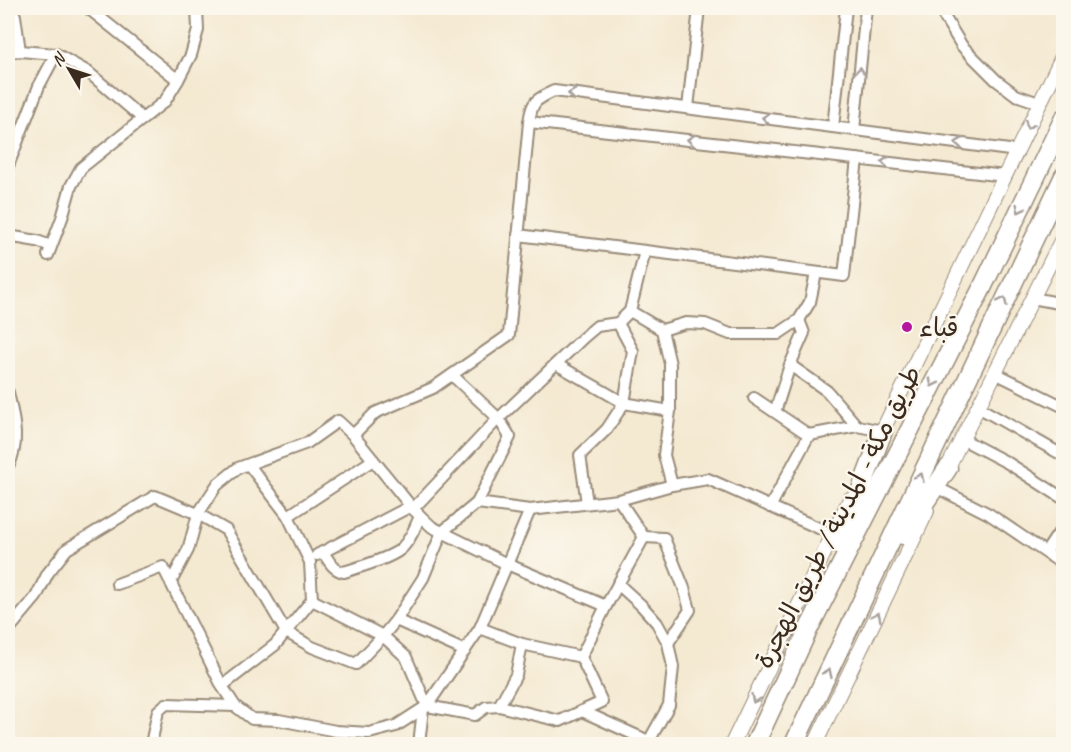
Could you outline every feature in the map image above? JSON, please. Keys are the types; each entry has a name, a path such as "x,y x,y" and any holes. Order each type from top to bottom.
{"highway":[{"name":"طريق مكة - المدينة / طريق الهجرة","path":"755,744 808,628 983,286 1064,118"},
{"name":"طريق مكة - المدينة / طريق الهجرة","path":"794,744 1064,176"},
{"path":"808,628 883,431"},
{"path":"867,589 948,468"}],"main road":[{"path":"732,744 1064,53"},
{"path":"815,744 938,488 1064,235"}],"street":[{"path":"12,8 20,51"},
{"path":"87,8 178,80"},
{"path":"8,236 37,241 50,250 71,186 81,168 165,101 178,80 191,55 198,30 197,8"},
{"path":"688,108 699,8"},
{"path":"833,127 846,8"},
{"path":"854,130 866,8"},
{"path":"939,8 963,46 996,80 1016,95 1039,103"},
{"path":"8,52 56,54 88,72 143,119"},
{"path":"8,166 39,86 56,54"},
{"path":"353,435 375,413 434,388 508,335 531,108 539,98 554,91 1017,151"},
{"path":"529,122 1005,176"},
{"path":"518,235 844,276 857,159"},
{"path":"309,560 415,511 499,419 556,364 597,326 618,323 630,311 645,251"},
{"path":"662,330 686,323 705,324 730,334 778,334 799,320 810,302 816,273"},
{"path":"1032,298 1064,304"},
{"path":"630,311 662,330 670,364 670,411 664,455 672,485"},
{"path":"775,412 790,365 804,333 799,320"},
{"path":"587,504 580,455 607,429 624,403 633,351 618,323"},
{"path":"556,364 624,403 670,411"},
{"path":"790,365 827,391 857,426"},
{"path":"995,373 1064,407"},
{"path":"8,628 36,597 48,573 67,549 155,496 198,514 226,530 286,632 312,647 356,664 396,620 423,578 442,532 477,503 510,436 499,419 452,375"},
{"path":"8,392 16,440 8,466"},
{"path":"754,398 809,435 857,426 883,431"},
{"path":"978,407 1064,456"},
{"path":"171,582 188,550 198,514 217,485 238,468 307,443 338,422 353,435 415,511 432,527 507,564 606,606"},
{"path":"770,507 809,435"},
{"path":"962,439 1008,463 1064,500"},
{"path":"288,516 373,460"},
{"path":"222,686 275,645 312,600 309,560 288,516 249,465"},
{"path":"477,503 530,510 618,500 672,485 708,479 832,534"},
{"path":"938,488 989,514 1064,564"},
{"path":"618,500 645,537"},
{"path":"117,584 163,567 222,686 235,706 252,718 369,733 396,726 425,707 480,628 530,510"},
{"path":"323,552 333,567 344,573 391,555 408,541 415,511"},
{"path":"1046,552 1064,525"},
{"path":"581,657 606,606 645,537"},
{"path":"645,537 664,538 684,588 690,610 668,643"},
{"path":"582,711 652,743 669,705 673,667 668,643 657,623 618,584"},
{"path":"312,600 383,636 406,657 425,707 419,744"},
{"path":"396,620 465,651"},
{"path":"480,628 522,644 581,657"},
{"path":"499,706 516,675 522,644"},
{"path":"425,707 475,715 486,707 499,706 560,721 602,702 581,657"},
{"path":"151,744 158,711 166,704 235,706"}],"place":[{"name":"قباء","path":"907,327"}]}
